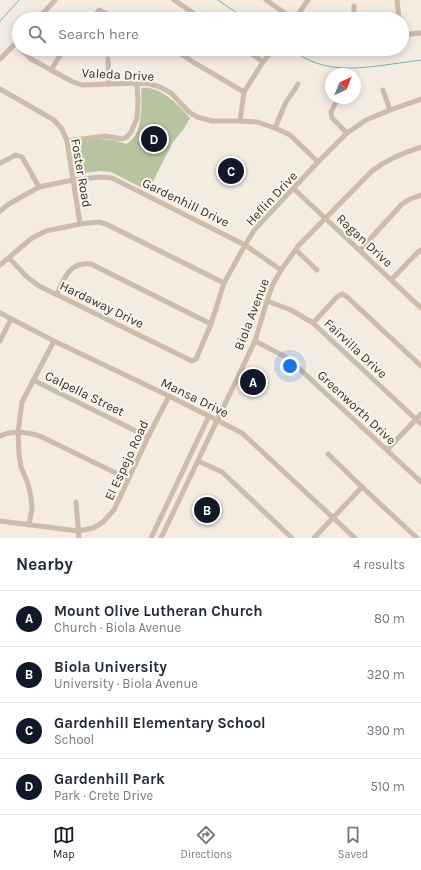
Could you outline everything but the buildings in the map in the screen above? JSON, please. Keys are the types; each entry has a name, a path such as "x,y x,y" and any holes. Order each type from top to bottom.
{"street":[{"path":"44,12 54,0"},
{"path":"174,0 192,12"},
{"path":"266,0 284,12"},
{"path":"299,12 308,0"},
{"path":"397,0 398,12"},
{"path":"354,6 354,12"},
{"path":"409,34 421,32"},
{"path":"0,59 12,50"},
{"name":"Valeda Drive","path":"28,56 31,59 73,82 82,85 137,83 155,85 171,93 189,112 197,117 212,121 257,122 275,128 290,135 318,162"},
{"path":"51,70 60,56"},
{"path":"184,56 244,92"},
{"path":"255,56 263,62"},
{"path":"240,121 244,92 268,56"},
{"path":"108,59 109,84"},
{"path":"67,141 105,136 122,139 127,137 131,132 137,118 137,83"},
{"path":"275,128 285,104 298,84"},
{"name":"Foster Road","path":"0,89 54,120 62,130 67,141 80,224"},
{"path":"383,90 390,110"},
{"name":"Heflin Drive","path":"192,361 196,359 212,324 224,283 244,245 255,230 347,133 366,120 421,98"},
{"path":"335,104 331,112 332,118 347,133"},
{"name":"Biola Avenue","path":"161,538 255,341 273,284 281,270 296,250 372,171 389,159 421,147"},
{"path":"0,163 16,155 22,157 39,187"},
{"name":"Gardenhill Drive","path":"0,211 9,204 39,187 73,180 100,177 112,178 215,229 244,245 281,270"},
{"name":"Ragan Drive","path":"294,189 421,308"},
{"path":"360,250 402,204 421,195"},
{"path":"0,265 32,238 46,231 80,224 99,222 106,224 224,283"},
{"path":"296,250 317,270"},
{"path":"391,280 421,250"},
{"name":"Hardaway Drive","path":"9,258 38,286 192,361"},
{"path":"57,294 70,270 77,265 84,263 91,264 212,324"},
{"path":"313,323 337,297 342,294 346,296 421,366"},
{"name":"Fairvilla Drive","path":"267,301 291,310 313,323 421,424"},
{"name":"Mansa Drive","path":"0,313 242,433 354,538"},
{"path":"0,341 11,319"},
{"path":"29,525 32,508 31,497 18,455 18,433 22,402 54,341"},
{"name":"Greenworth Drive","path":"255,341 290,360 421,482"},
{"name":"Calpella Street","path":"33,380 148,437"},
{"name":"El Espejo Road","path":"0,521 78,530 93,528 103,522 114,510 169,396"},
{"path":"387,450 421,414"},
{"path":"151,538 209,416"},
{"path":"0,436 4,434 18,433 35,434 128,479"},
{"path":"328,454 417,538"},
{"path":"198,461 222,472 292,538"},
{"path":"314,538 362,487"},
{"path":"76,502 79,538"}],"green space":[{"path":"142,88 156,90 169,97 190,118 183,130 173,142 148,191 111,172 100,171 76,174 72,143 98,139 113,140 126,144 132,140 136,134 140,120"}],"waterway":[{"path":"0,21 19,0"},
{"path":"218,0 236,12"},
{"path":"301,56 322,65 342,68 378,66 421,60"}],"place":[{"name":"Gardenhill Park","path":"154,139"},
{"name":"Gardenhill Elementary School","path":"231,171"},
{"name":"Mount Olive Lutheran Church","path":"253,382"},
{"name":"Biola University","path":"207,510"}]}
